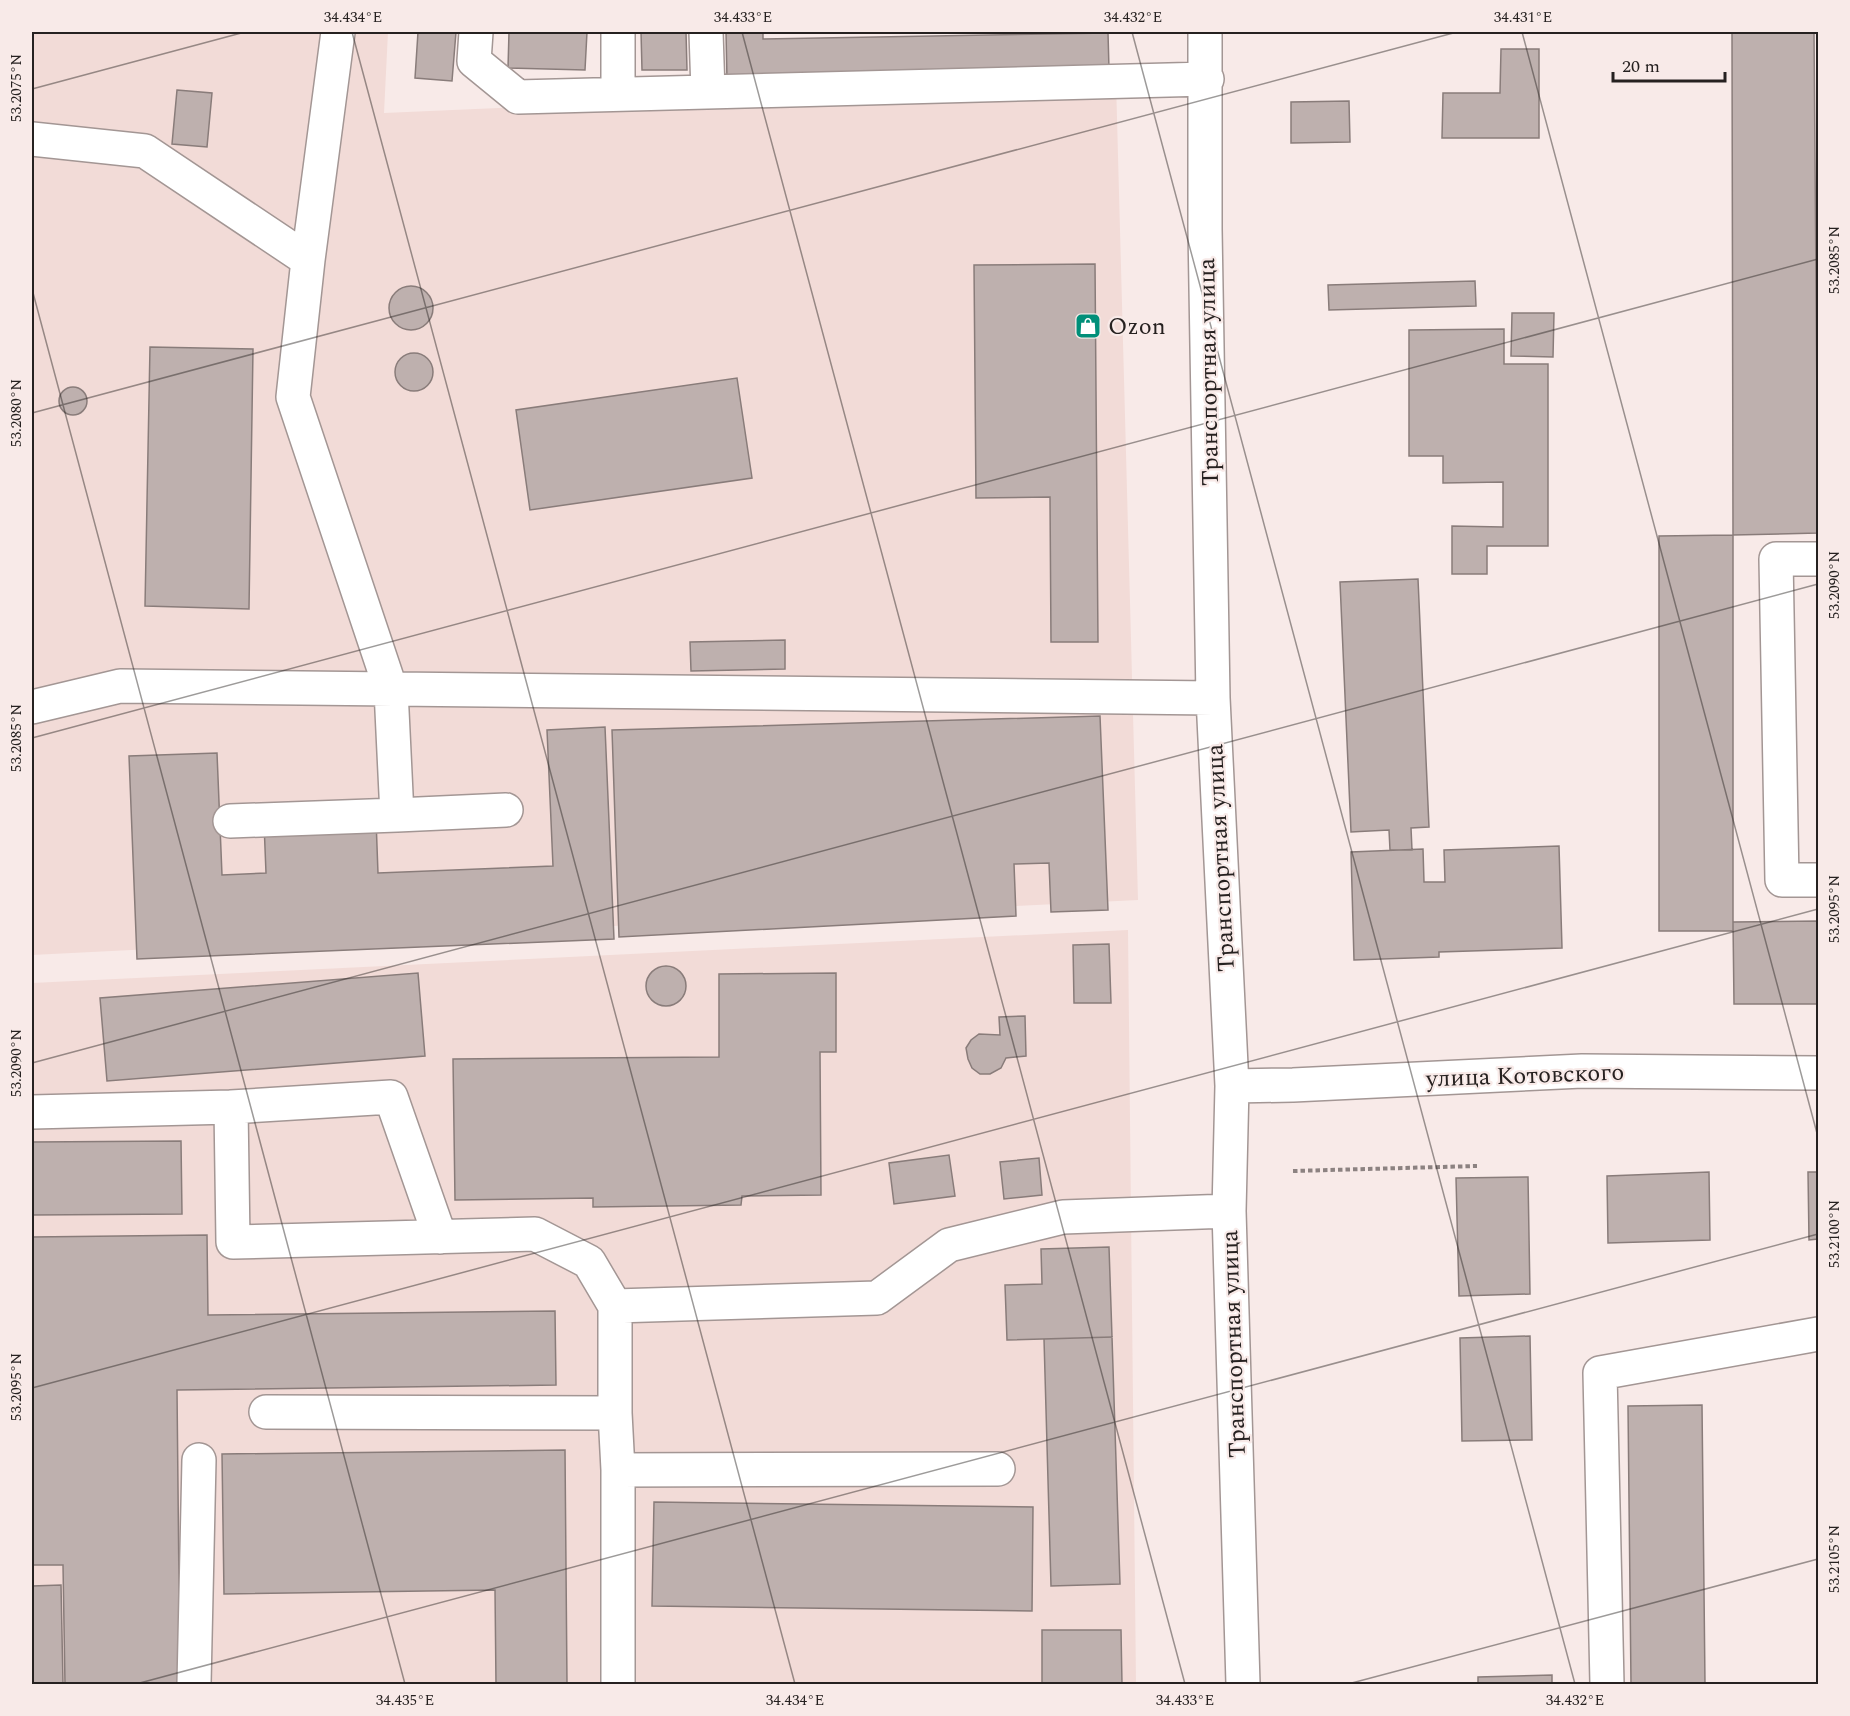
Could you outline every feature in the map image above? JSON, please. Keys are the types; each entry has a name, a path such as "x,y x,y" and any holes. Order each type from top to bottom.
{"street":[{"path":"338,32 308,260 293,397 391,690 397,815"},
{"path":"476,32 474,61 518,97 1207,79"},
{"path":"618,32 618,94"},
{"path":"706,32 708,92"},
{"name":"Транспортная улица","path":"1205,32 1207,79 1205,230 1213,698 1232,1086 1229,1210 1243,1684"},
{"path":"32,139 145,151 308,260"},
{"path":"1818,559 1776,559 1782,880 1818,880"},
{"path":"32,707 120,686 1213,698"},
{"path":"230,821 506,810"},
{"name":"улица Котовского","path":"1232,1086 1582,1071 1818,1073"},
{"path":"32,1112 231,1107 391,1096 440,1237"},
{"path":"231,1107 233,1242 535,1234 589,1262 615,1306 618,1684"},
{"path":"615,1306 877,1298 950,1245 1063,1217 1229,1210"},
{"path":"1607,1684 1600,1373 1818,1334"},
{"path":"266,1412 615,1413"},
{"path":"194,1684 199,1460"},
{"path":"618,1470 998,1469"}],"path":[{"path":"1293,1171 1477,1166"}],"shaded area":[{"path":"32,32 388,32 384,113 1116,81 1138,900 32,955"},
{"path":"1128,930 1136,1684 32,1684 32,983"}],"building":[{"path":"418,32 456,32 452,81 415,78"},
{"path":"509,32 587,32 585,70 508,68"},
{"path":"641,32 686,32 687,70 642,70"},
{"path":"726,32 763,32 763,39 1108,33 1109,69 727,80"},
{"path":"1732,32 1814,32 1818,533 1733,535"},
{"path":"1501,49 1539,49 1539,138 1442,138 1443,93 1500,93"},
{"path":"177,90 212,93 207,147 172,144"},
{"path":"1349,101 1350,142 1291,143 1291,102"},
{"path":"1095,264 1098,642 1051,642 1050,497 976,498 974,265"},
{"path":"1475,281 1476,306 1329,310 1328,285"},
{"path":"411,286 420,287 427,292 432,299 432,317 427,324 420,329 411,330 402,329 395,324 390,317 389,308 390,299 395,292 402,287"},
{"path":"1512,313 1554,313 1553,357 1511,356"},
{"path":"1504,329 1504,364 1548,364 1548,546 1487,546 1487,574 1452,574 1452,526 1503,527 1503,482 1443,483 1443,456 1409,456 1409,330"},
{"path":"150,347 253,349 249,609 145,606"},
{"path":"414,353 428,358 433,372 428,386 414,391 400,386 395,372 400,358"},
{"path":"737,378 752,478 530,510 516,410"},
{"path":"73,387 83,391 87,401 83,411 73,415 63,411 59,401 63,391"},
{"path":"1733,535 1733,931 1659,931 1659,536"},
{"path":"1418,579 1429,827 1411,828 1412,850 1390,850 1389,830 1351,832 1340,582"},
{"path":"785,640 785,669 691,671 690,642"},
{"path":"1100,716 1108,910 1051,912 1049,863 1014,864 1016,916 619,937 612,730"},
{"path":"605,727 614,939 137,959 129,756 217,753 222,875 266,873 264,823 376,819 378,873 553,866 547,730"},
{"path":"1559,846 1562,948 1439,952 1439,957 1354,960 1351,852 1423,849 1424,882 1445,882 1444,850"},
{"path":"1818,921 1818,1004 1734,1004 1733,922"},
{"path":"1109,944 1111,1003 1074,1003 1073,945"},
{"path":"666,966 680,972 686,986 680,1000 666,1006 652,1000 646,986 652,972"},
{"path":"418,973 425,1056 107,1081 100,998"},
{"path":"836,973 836,1052 820,1052 821,1195 742,1196 741,1205 593,1207 593,1198 455,1200 453,1059 719,1057 719,974"},
{"path":"1025,1016 1026,1056 1006,1058 1001,1068 990,1074 980,1074 972,1068 966,1048 971,1040 979,1034 1000,1035 999,1017"},
{"path":"181,1141 182,1214 32,1215 32,1142"},
{"path":"949,1155 955,1196 894,1204 889,1163"},
{"path":"1039,1158 1042,1195 1004,1199 1000,1162"},
{"path":"1709,1172 1710,1240 1608,1243 1607,1176"},
{"path":"1808,1172 1818,1172 1818,1239 1809,1240"},
{"path":"1528,1177 1530,1294 1459,1296 1456,1178"},
{"path":"207,1235 208,1315 555,1311 556,1385 177,1390 180,1684 65,1684 63,1565 32,1565 32,1237"},
{"path":"1109,1247 1112,1337 1007,1340 1005,1285 1042,1284 1041,1249"},
{"path":"1530,1336 1532,1440 1462,1441 1460,1338"},
{"path":"1112,1337 1120,1584 1051,1586 1044,1339"},
{"path":"1702,1405 1705,1684 1631,1684 1628,1406"},
{"path":"565,1450 567,1684 496,1684 495,1590 224,1594 222,1454"},
{"path":"654,1502 1033,1507 1032,1611 652,1606"},
{"path":"61,1585 63,1684 32,1684 32,1586"},
{"path":"1042,1630 1121,1630 1122,1684 1042,1684"},
{"path":"1552,1675 1552,1684 1478,1684 1478,1677"}],"place":[{"name":"Ozon","path":"1088,326"}]}
